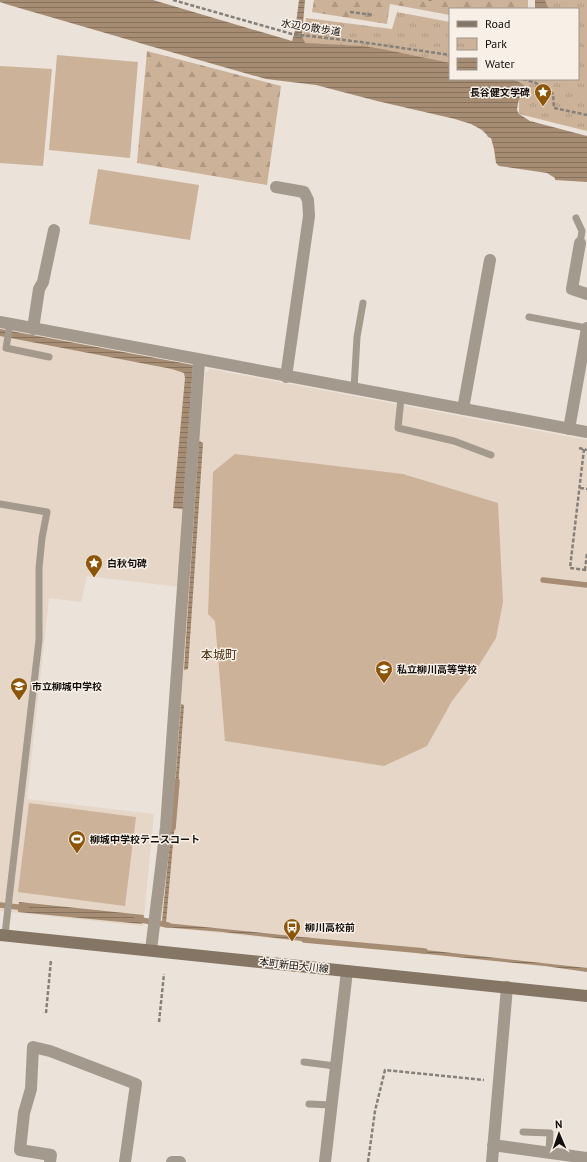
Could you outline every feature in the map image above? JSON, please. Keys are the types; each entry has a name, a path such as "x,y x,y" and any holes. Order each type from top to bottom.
{"main road":[{"name":"本町新田大川線","path":"3,935 587,996"}],"street":[{"path":"276,187 304,192 308,200 309,216 286,377"},
{"path":"33,329 39,289 43,282 54,230"},
{"path":"580,243 572,289 587,294"},
{"path":"463,409 490,260"},
{"path":"6,326 33,329 587,432"},
{"path":"569,429 587,328"},
{"path":"151,950 166,827 199,361"},
{"path":"325,1162 347,971"},
{"path":"492,1162 508,987"},
{"path":"50,1162 51,1154 20,1150 24,1113 30,1089 33,1047 50,1051 136,1084 125,1162"},
{"path":"493,1145 587,1158"},
{"path":"172,1162 180,1162"}],"lane":[{"path":"576,218 582,231 580,243"},
{"path":"354,389 357,337 363,303"},
{"path":"529,317 587,328"},
{"path":"6,326 6,348 49,357"},
{"path":"401,398 398,428 454,441 491,455"},
{"path":"0,504 48,512 42,538 39,568 39,640 8,912 3,935"},
{"path":"304,1062 336,1066"},
{"path":"309,1104 331,1105"},
{"path":"523,1132 550,1134 548,1152"}],"path":[{"name":"水辺の散歩道","path":"173,0 292,34 449,55"},
{"path":"350,12 374,15"},
{"path":"526,80 536,83 552,94 554,108 587,115"},
{"path":"579,448 586,450 570,568 586,570 587,553"},
{"path":"580,488 587,489"},
{"path":"46,1013 51,960"},
{"path":"159,1022 164,974"},
{"path":"368,1162 375,1111 386,1070 499,1082"}],"shaded area":[{"name":"市立柳城中学校","path":"0,328 195,366 180,587 87,576 81,602 49,598 27,799 154,814 143,926 0,911"},
{"name":"私立柳川高等学校","path":"210,369 587,440 587,971 161,927 205,373"}],"green space":[{"path":"314,0 528,0 528,8 449,8 449,15 390,4 387,24 312,12"},
{"path":"536,0 587,0 587,131 519,114 519,100 524,85 493,80 579,80 579,8 536,8"},
{"path":"397,12 449,22 449,66 301,46 306,18 392,29"},
{"path":"147,51 281,86 267,185 137,163"},
{"path":"57,55 138,62 130,158 49,150"},
{"path":"0,66 52,69 43,166 0,163"},
{"path":"98,169 199,185 190,240 89,224"},
{"path":"235,454 403,474 498,503 503,602 496,638 476,670 452,701 427,746 384,766 225,741 215,621 208,614 213,472"},
{"name":"柳城中学校テニスコート","path":"29,803 136,817 125,906 18,892"}],"water":[{"path":"0,0 153,0 292,41 295,31 299,0 305,0 302,36 305,43 362,46 449,63 449,80 514,80 524,85 518,103 517,110 519,114 530,121 587,136 587,182 555,180 555,178 547,173 499,166 496,163 491,138 488,137 482,130 471,124 455,119 316,85 266,79 0,2"},
{"path":"535,0 545,0 548,8 536,8"},
{"path":"0,329 193,365 183,509 173,508 185,378 184,373 172,369 0,336"},
{"path":"199,441 203,443 188,669 184,670"},
{"path":"181,704 184,705 178,788 175,788"},
{"path":"172,820 175,821 166,923 311,938 311,942 163,927 162,922"},
{"path":"19,902 144,915 142,924 18,912"},
{"path":"417,949 587,968 587,972 545,966 418,953"}],"waterway":[{"path":"543,580 587,585"},
{"path":"173,828 177,781"},
{"path":"0,905 26,908"},
{"path":"136,919 168,925"},
{"path":"304,940 425,951"}],"place":[{"name":"長谷健文学碑","path":"543,107"},
{"name":"白秋句碑","path":"94,578"},
{"name":"私立柳川高等学校","path":"384,684"},
{"name":"市立柳城中学校","path":"19,701"},
{"name":"柳城中学校テニスコート","path":"77,854"},
{"name":"柳川高校前","path":"292,942"}],"district":[{"name":"本城町","path":"219,655"}]}
